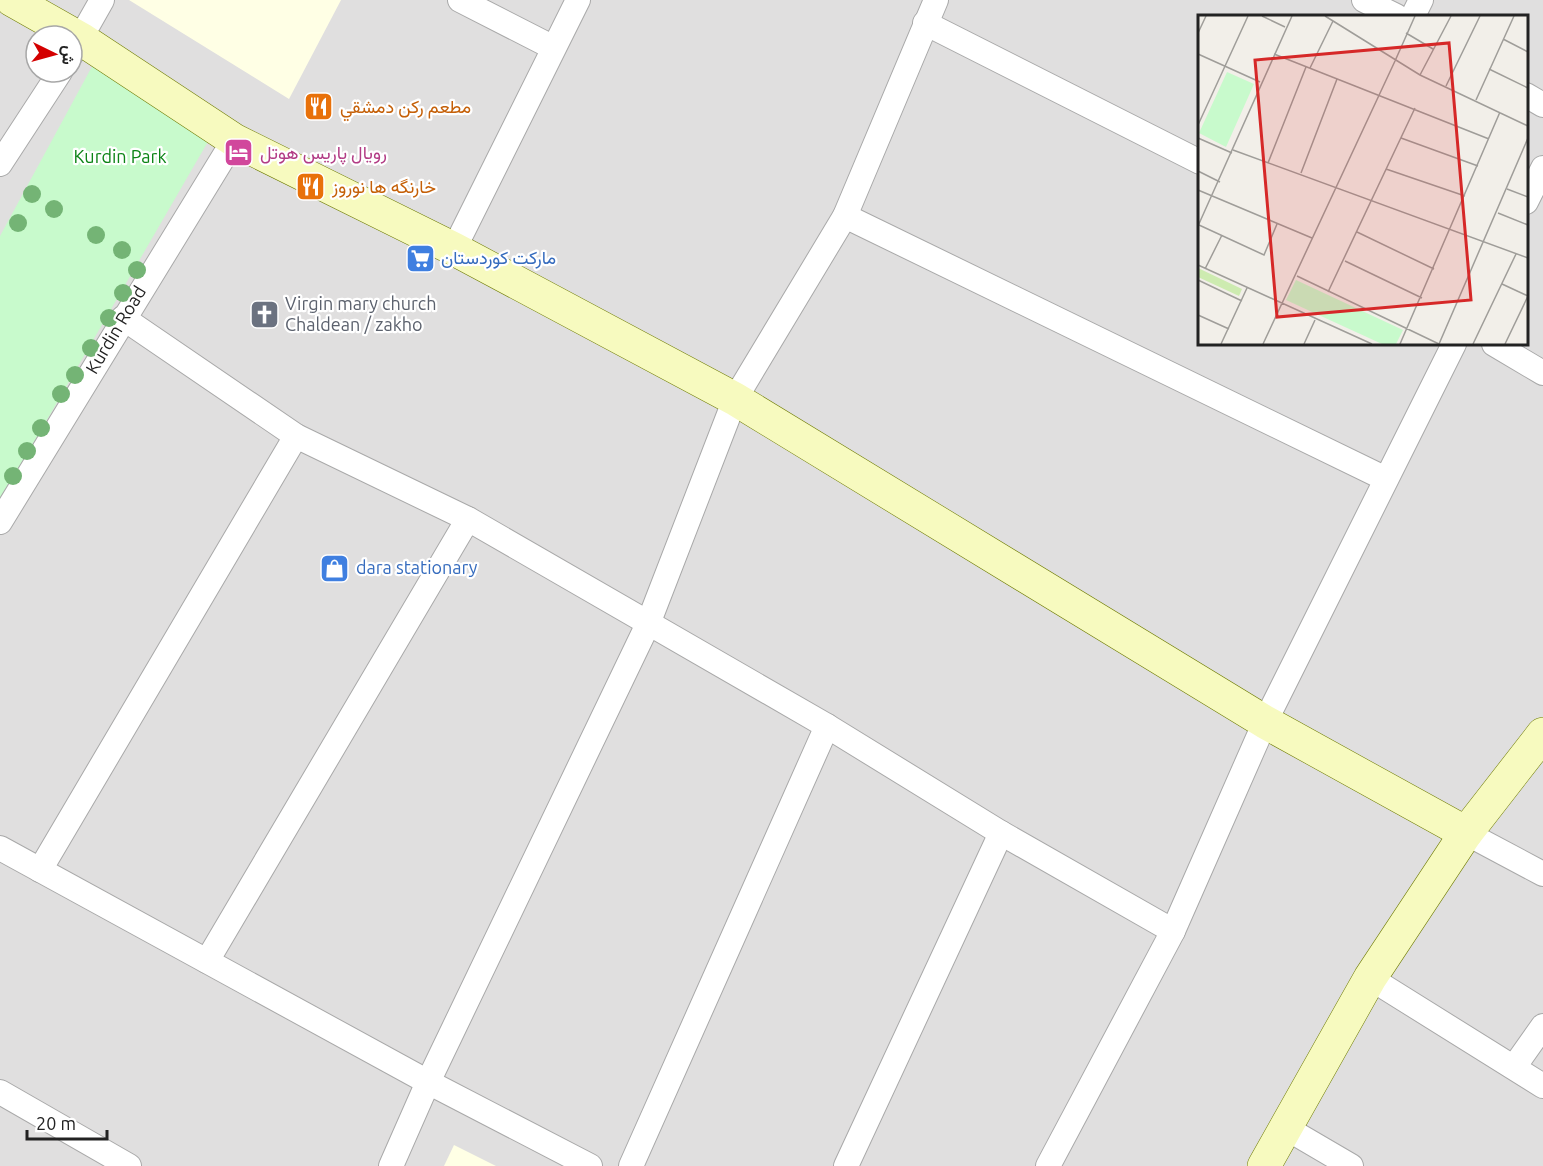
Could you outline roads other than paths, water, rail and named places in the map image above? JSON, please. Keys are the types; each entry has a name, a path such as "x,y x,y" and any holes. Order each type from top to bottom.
{"main road":[{"path":"12,0 45,24"},
{"path":"84,51 234,140 454,249 735,399 1265,722 1466,833"},
{"path":"1264,1166 1370,978 1466,833 1543,734"}],"street":[{"path":"84,32 102,0"},
{"path":"460,0 552,47"},
{"path":"454,249 552,47 578,0"},
{"path":"392,1166 428,1082 648,624 735,399 845,216 936,0"},
{"path":"1364,0 1394,15"},
{"path":"1414,15 1421,0"},
{"path":"925,23 1198,161"},
{"path":"0,164 52,84"},
{"path":"1528,96 1543,105"},
{"name":"Kurdin Road","path":"0,522 234,140"},
{"path":"1528,200 1543,168"},
{"path":"845,216 1386,479"},
{"path":"123,318 296,436 468,519 827,726 1000,833 1173,931"},
{"path":"1048,1166 1173,931 1265,722 1453,345"},
{"path":"1496,345 1543,373"},
{"path":"40,870 296,436"},
{"path":"207,961 468,519"},
{"path":"631,1166 827,726"},
{"path":"846,1166 1000,833"},
{"path":"1466,833 1543,874"},
{"path":"0,848 428,1082 590,1166"},
{"path":"1370,978 1543,1086"},
{"path":"1514,1066 1543,1026"},
{"path":"0,1092 129,1166"},
{"path":"1286,1128 1351,1166"}],"place":[{"name":"مطعم ركن دمشقي","path":"319,107"},
{"name":"رويال پاريس هوتل","path":"239,153"},
{"name":"خارنگه ها نوروز","path":"311,187"},
{"name":"ماركت كوردستان","path":"420,258"},
{"name":"Virgin mary church Chaldean / zakho","path":"264,314"},
{"name":"dara stationary","path":"335,568"}],"park label":[{"name":"Kurdin Park","path":"120,157"}]}
